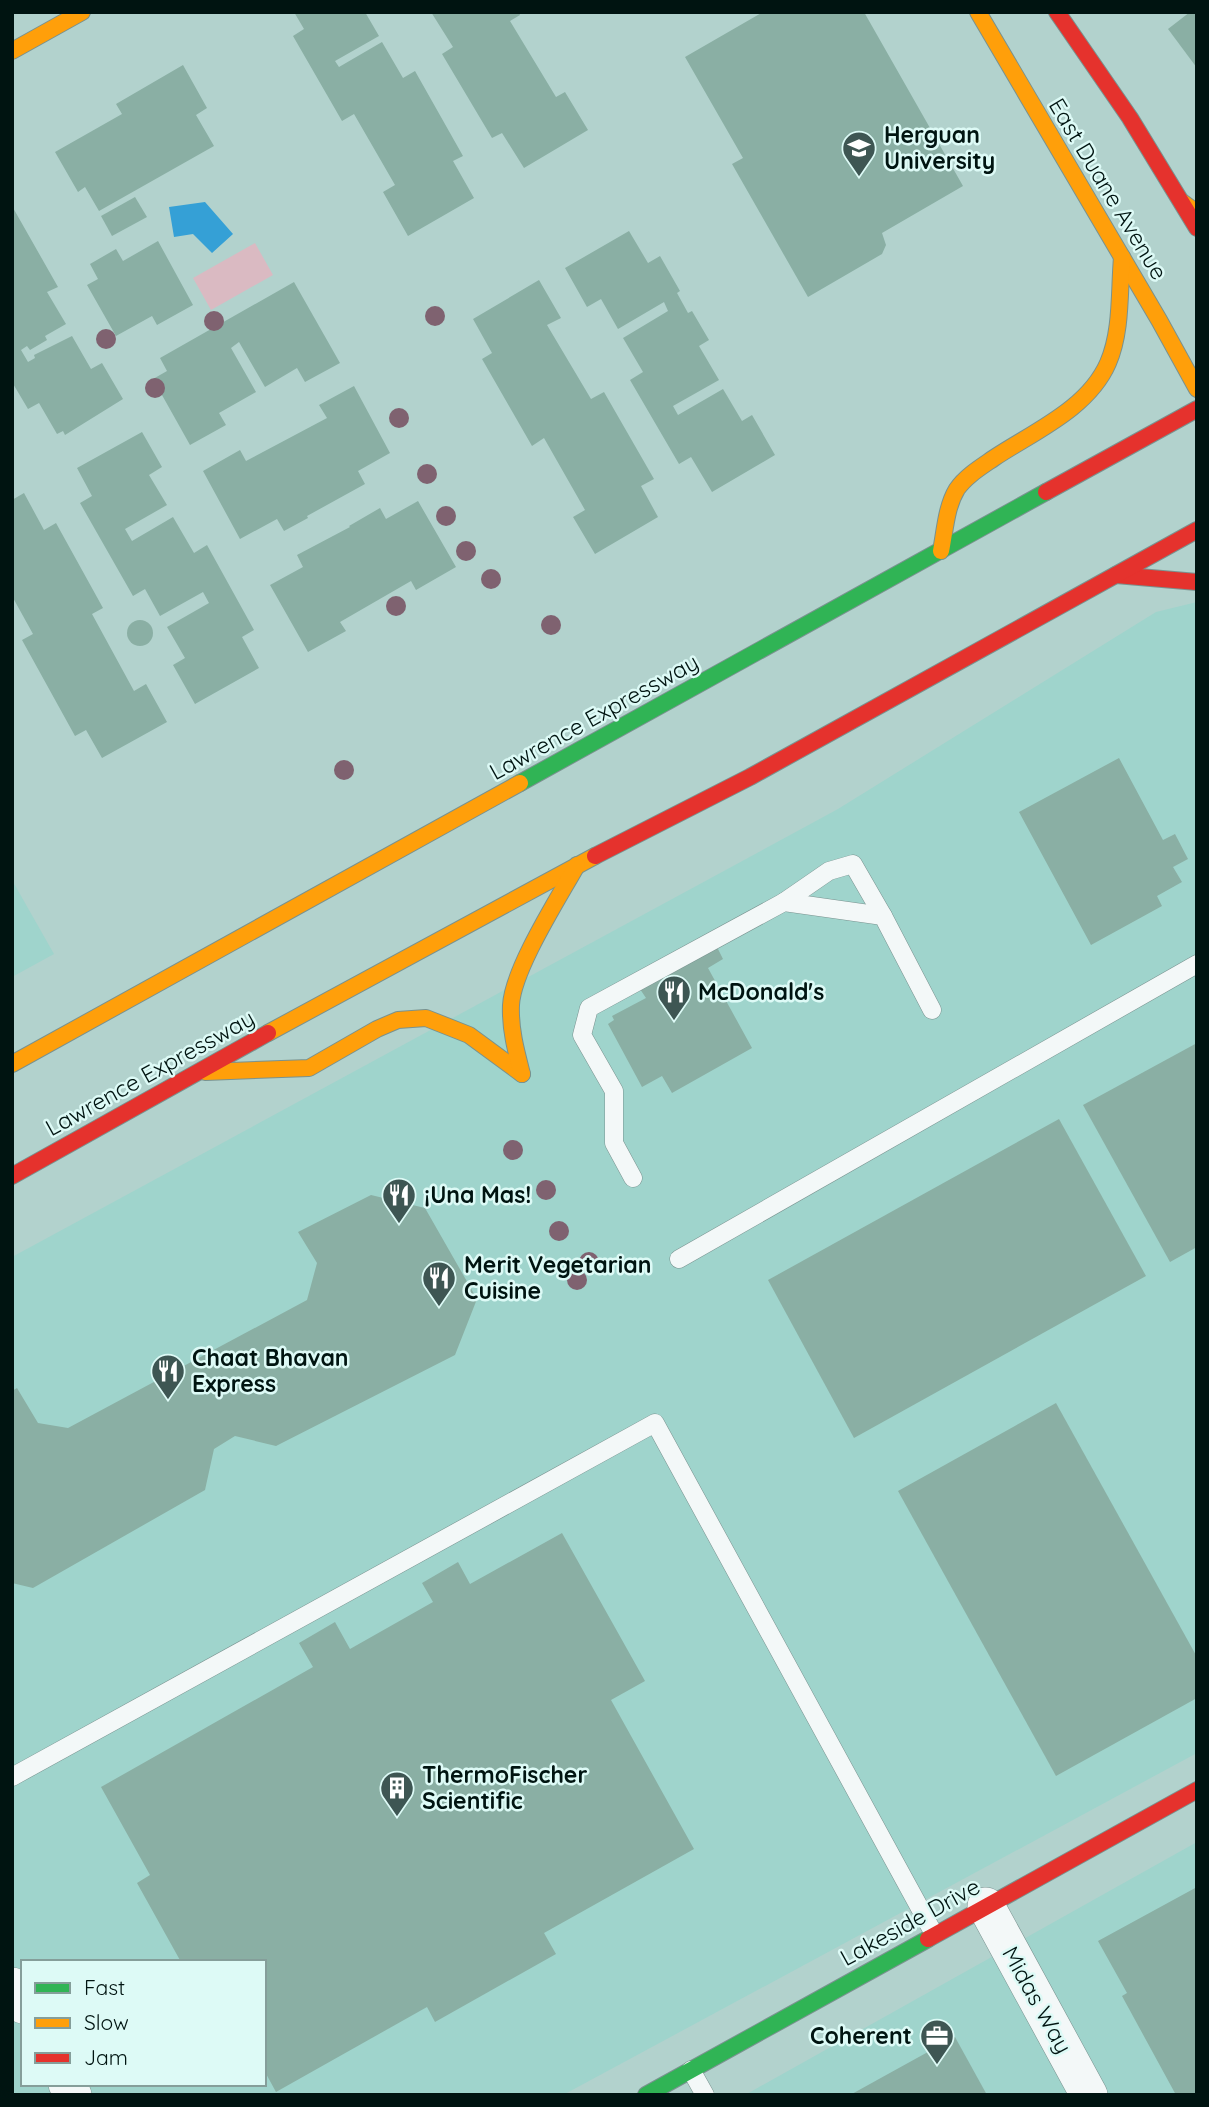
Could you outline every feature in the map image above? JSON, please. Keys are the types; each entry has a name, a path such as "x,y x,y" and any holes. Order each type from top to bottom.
{"main road":[{"path":"12,51 82,12"},
{"name":"East Duane Avenue","path":"978,12 1197,389"},
{"path":"1057,12 1093,61 1197,228"},
{"path":"1182,202 1197,212"},
{"path":"941,551 955,493 970,475 1054,421 1080,399 1108,364 1114,340 1122,257"},
{"name":"Lawrence Expressway","path":"12,1063 1197,409"},
{"name":"Lawrence Expressway","path":"12,1176 196,1072 577,865 750,777 1197,530"},
{"path":"1116,575 1197,582"},
{"path":"196,1072 309,1068 398,1020 426,1018 469,1035 522,1073 512,1034 515,980 577,865"},
{"name":"Lakeside Drive","path":"646,2095 1197,1790"}],"street":[{"name":"Midas Way","path":"986,1906 1088,2095"},
{"path":"12,1986 21,2002"}],"lane":[{"path":"633,1178 614,1143 614,1091 582,1035 589,1008 784,902 829,871 853,864 932,1010"},
{"path":"784,902 883,916"},
{"path":"679,1259 1197,964"},
{"path":"12,1777 655,1423 934,1934"},
{"path":"691,2070 705,2095"}],"shaded area":[{"path":"255,243 273,275 211,310 193,278"},
{"path":"1197,602 1197,1753 563,2095 12,2095 12,1257 838,809 1156,612"},
{"path":"12,880 54,954 12,977"},
{"path":"1197,1842 1197,2095 745,2095"}],"water":[{"path":"205,202 233,234 212,253 193,234 174,237 169,207"}],"building":[{"path":"294,12 365,12 379,36 335,61 339,67 382,42 403,78 415,71 463,156 453,161 474,198 408,236 383,192 395,185 354,114 342,121 293,36 304,29"},
{"path":"431,12 519,12 520,15 510,21 556,97 565,92 588,130 524,168 502,133 492,138 442,54 453,47"},
{"path":"763,12 864,12 963,186 882,233 886,245 882,254 808,297 732,164 743,158 685,57"},
{"path":"1190,12 1197,12 1197,68 1168,29"},
{"path":"183,65 207,108 196,115 214,146 99,211 85,187 78,192 55,152 122,114 116,104"},
{"path":"135,197 147,217 112,236 101,216"},
{"path":"12,206 58,287 47,292 66,324 45,336 47,340 30,350 27,346 21,350 28,362 35,358 34,355 72,336 91,369 102,363 123,399 65,435 63,431 57,434 39,403 28,409 12,382"},
{"path":"629,231 648,263 660,256 680,291 677,293 688,313 692,311 709,340 699,346 719,380 673,406 678,415 723,389 742,421 752,415 775,455 712,492 691,457 679,464 630,380 643,372 623,338 668,311 664,302 618,329 601,299 587,307 565,268"},
{"path":"158,241 193,305 157,325 152,316 116,336 87,285 98,279 90,264 116,249 123,261"},
{"path":"539,280 561,318 547,325 591,399 604,392 654,479 641,486 658,517 595,554 573,517 585,510 544,438 532,446 482,359 492,353 473,319"},
{"path":"294,282 340,363 305,382 297,368 265,387 239,342 231,348 256,392 219,413 226,425 190,445 153,379 167,371 160,358"},
{"path":"354,386 390,453 358,471 365,484 307,516 308,518 284,531 277,519 240,539 203,471 240,450 246,461 327,418 319,405"},
{"path":"142,432 162,467 149,475 167,505 125,529 132,541 173,517 194,553 207,545 254,630 242,637 259,668 195,704 173,665 185,658 167,627 209,603 203,592 160,616 145,589 133,596 80,503 92,496 77,468"},
{"path":"24,493 44,530 56,523 103,608 92,614 134,691 146,684 167,722 102,758 86,730 75,736 22,640 33,634 12,596 12,500"},
{"path":"418,501 456,567 416,590 411,581 340,622 346,631 308,652 270,585 303,567 297,555 380,508 386,519"},
{"path":"140,620 149,624 153,633 149,642 140,646 131,642 127,633 131,624"},
{"path":"1119,758 1163,840 1175,834 1188,859 1173,867 1182,882 1157,896 1162,906 1091,945 1019,812"},
{"name":"McDonald's","path":"717,947 723,959 708,968 752,1048 672,1093 662,1076 642,1087 608,1024 614,1020 612,1016 646,998 640,989"},
{"path":"1197,1043 1197,1247 1170,1262 1083,1105"},
{"path":"1059,1119 1146,1276 854,1438 768,1280"},
{"path":"371,1195 425,1208 477,1299 455,1355 276,1446 235,1436 214,1449 205,1490 33,1588 12,1583 12,1391 17,1388 38,1423 68,1428 307,1300 317,1263 298,1232"},
{"path":"1056,1403 1197,1657 1197,1698 1056,1776 898,1491"},
{"name":"ThermoFischer Scientific","path":"562,1533 645,1681 611,1700 694,1849 544,1933 556,1954 435,2022 427,2007 276,2092 266,2074 266,1960 180,1960 137,1883 150,1875 101,1787 313,1667 299,1643 335,1622 350,1649 433,1602 422,1583 458,1562 470,1584"},
{"path":"1197,1887 1197,2095 1176,2095 1122,1996 1127,1993 1098,1941"},
{"name":"Coherent","path":"955,2037 987,2095 850,2095"}],"traffic: fast":[{"path":"520,783 1046,492"},
{"path":"646,2095 928,1939"}],"traffic: slow":[{"path":"12,51 82,12"},
{"path":"978,12 1197,389"},
{"path":"1182,202 1197,213"},
{"path":"941,551 950,503 961,484 984,465 1058,418 1087,394 1099,379 1108,363 1116,338 1122,257"},
{"path":"12,1064 520,783"},
{"path":"268,1033 595,856"},
{"path":"522,1074 511,1023 514,990 519,973 538,934 577,865"},
{"path":"205,1072 309,1068 398,1020 426,1018 469,1035 522,1074"}],"traffic: jam":[{"path":"1057,12 1130,118 1197,228"},
{"path":"1046,492 1197,409"},
{"path":"595,856 750,777 1197,530"},
{"path":"1116,575 1197,582"},
{"path":"12,1176 268,1033"},
{"path":"928,1939 1197,1790"}],"place":[{"name":"Herguan University","path":"859,178"},
{"name":"McDonald's","path":"674,1022"},
{"name":"¡Una Mas!","path":"399,1225"},
{"name":"Merit Vegetarian Cuisine","path":"439,1308"},
{"name":"Chaat Bhavan Express","path":"168,1401"},
{"name":"ThermoFischer Scientific","path":"397,1818"},
{"name":"Coherent","path":"937,2066"}]}
